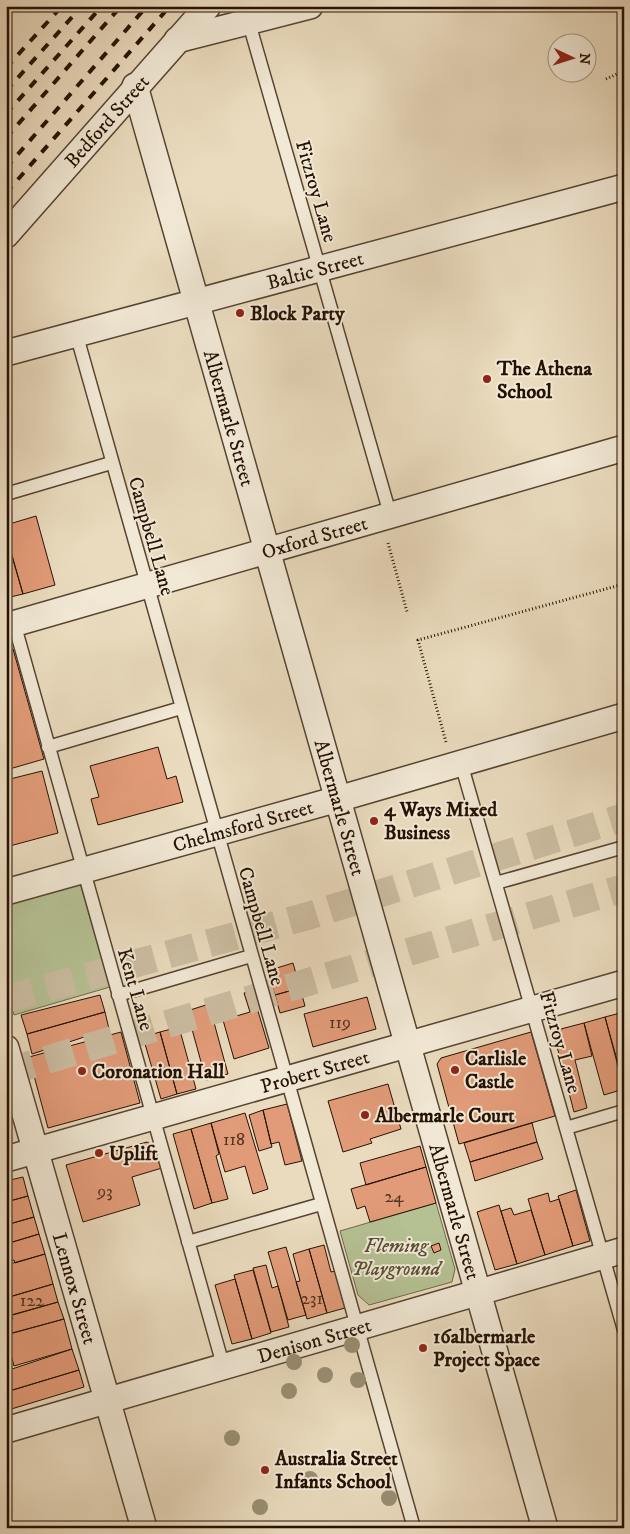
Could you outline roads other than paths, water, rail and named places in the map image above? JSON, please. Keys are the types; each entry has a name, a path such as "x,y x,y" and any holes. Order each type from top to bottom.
{"street":[{"name":"Bedford Street","path":"6,234 135,86 208,6"},
{"path":"177,40 310,6"},
{"name":"Albermarle Street","path":"135,86 545,1528"},
{"name":"Baltic Street","path":"6,353 624,186"},
{"name":"Oxford Street","path":"10,625 385,515 622,454"},
{"name":"Chelmsford Street","path":"6,892 624,716"},
{"name":"Probert Street","path":"6,1159 624,983"},
{"name":"Lennox Street","path":"6,1048 144,1528"},
{"name":"Denison Street","path":"6,1430 356,1326 613,1253"}],"lane":[{"name":"Fitzroy Lane","path":"249,23 320,269 385,515"},
{"name":"Campbell Lane","path":"76,333 414,1528"},
{"path":"6,494 111,462"},
{"name":"Kent Lane","path":"10,625 48,747 223,1365"},
{"path":"48,747 181,708"},
{"name":"Fitzroy Lane","path":"457,764 496,882 566,1128 613,1253 624,1330"},
{"path":"496,882 624,847"},
{"path":"118,994 251,956"},
{"path":"566,1128 624,1111"},
{"path":"188,1242 321,1204"}],"tunnel":[{"path":"6,999 308,916 624,817"},
{"path":"6,1072 624,888"}],"railway":[{"path":"6,68 62,6"},
{"path":"6,91 82,6"},
{"path":"6,114 102,6"},
{"path":"6,138 121,6"},
{"path":"6,168 147,6"},
{"path":"6,193 170,6"}],"place":[{"name":"Block Party","path":"240,313"},
{"name":"The Athena School","path":"487,379"},
{"name":"4 Ways Mixed Business","path":"374,821"},
{"name":"Carlisle Castle","path":"455,1070"},
{"name":"Coronation Hall","path":"82,1071"},
{"name":"Albermarle Court","path":"365,1115"},
{"name":"Uplift","path":"99,1153"},
{"name":"16albermarle Project Space","path":"423,1348"},
{"name":"Australia Street Infants School","path":"265,1470"}],"park label":[{"name":"Fleming Playground","path":"396,1256"}]}
